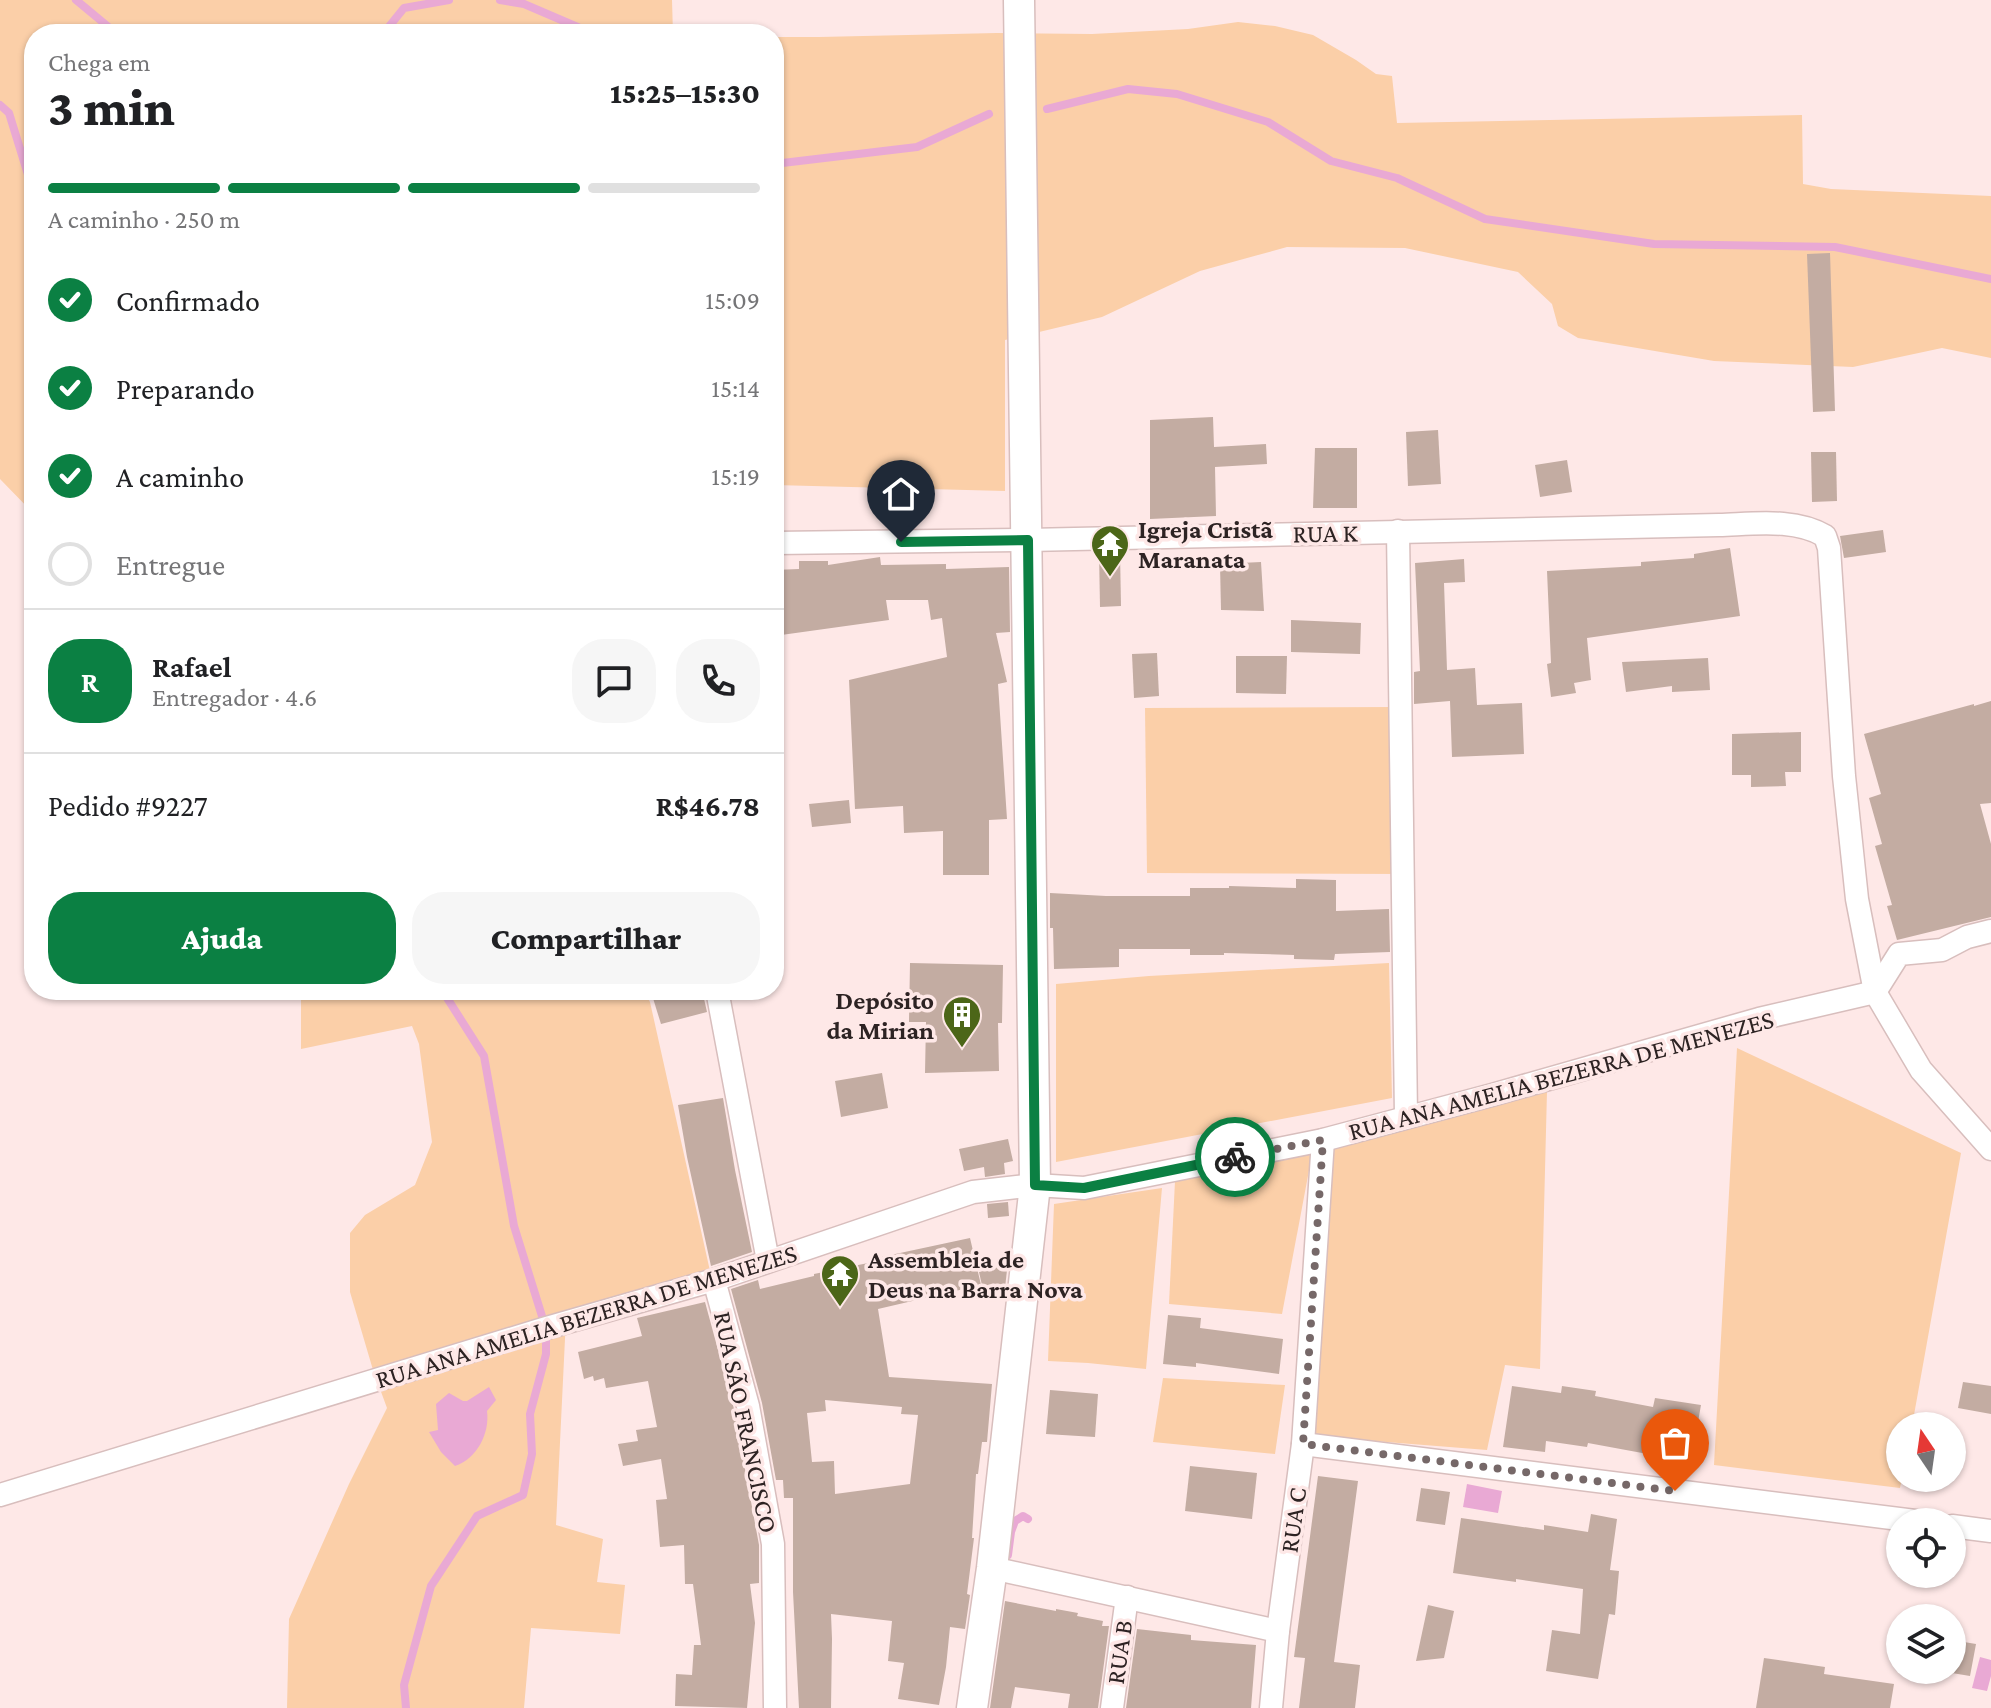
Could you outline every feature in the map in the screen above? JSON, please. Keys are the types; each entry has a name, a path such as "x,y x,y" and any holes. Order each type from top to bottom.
{"street":[{"path":"972,1708 992,1568 1035,1185 1019,0"},
{"name":"RUA K","path":"784,543 1783,524 1811,527 1825,536 1829,548 1844,776 1855,883 1875,992"},
{"path":"1398,531 1406,1116"},
{"path":"1991,931 1967,937 1942,950 1899,954 1875,992 1921,1070 1991,1149"},
{"name":"RUA ANA AMELIA BEZERRA DE MENEZES","path":"0,1495 714,1280 973,1192 1035,1185 1084,1188 1323,1140 1759,1019 1875,992"},
{"path":"719,1000 768,1261"},
{"name":"RUA C","path":"1271,1708 1303,1444 1323,1140"},
{"name":"RUA SÃO FRANCISCO","path":"714,1280 748,1406 773,1544 775,1708"},
{"path":"1303,1444 1886,1517"},
{"path":"1966,1528 1991,1531"},
{"path":"992,1568 1278,1631"},
{"name":"RUA B","path":"1112,1708 1127,1597"}],"shaded area":[{"path":"0,0 672,0 673,24 24,24 24,504 0,479"},
{"path":"1238,22 1313,35 1376,74 1392,76 1397,123 1802,115 1803,184 1831,189 1991,196 1991,358 1942,348 1853,367 1714,361 1578,338 1558,326 1552,304 1518,272 1405,248 1287,247 1200,271 1102,317 1005,340 1005,491 784,485 784,37 1092,34 1188,29"},
{"path":"1396,707 1404,874 1147,873 1145,708"},
{"path":"1389,963 1392,1098 1056,1162 1056,984"},
{"path":"301,1000 650,1002 710,1271 566,1318 556,1525 603,1539 597,1582 625,1585 620,1634 531,1628 524,1708 287,1708 289,1619 349,1484 387,1408 350,1292 350,1233 365,1215 415,1185 432,1142 419,1044 412,1026 301,1049"},
{"path":"1737,1048 1961,1153 1915,1412 1886,1412 1886,1486 1714,1465"},
{"path":"1547,1091 1540,1369 1505,1365 1487,1450 1311,1436 1331,1149"},
{"path":"1313,1149 1282,1314 1169,1304 1175,1181"},
{"path":"1162,1188 1146,1369 1048,1361 1054,1204"},
{"path":"1163,1378 1285,1385 1275,1454 1153,1442"},
{"path":"489,1387 496,1400 487,1411 484,1436 470,1458 455,1466 441,1452 429,1432 438,1430 436,1404 449,1393 467,1401"},
{"path":"1467,1484 1502,1491 1498,1513 1463,1507"},
{"path":"1980,1657 1991,1660 1987,1691 1972,1688"}],"building":[{"path":"1830,253 1835,411 1813,412 1807,254"},
{"path":"1213,417 1214,447 1266,444 1267,464 1215,467 1216,516 1150,519 1150,420"},
{"path":"1438,430 1441,484 1408,486 1406,432"},
{"path":"1315,448 1357,448 1357,508 1313,508"},
{"path":"1811,452 1836,452 1837,501 1812,502"},
{"path":"1567,460 1572,492 1540,497 1535,465"},
{"path":"1883,530 1886,552 1844,558 1840,536"},
{"path":"1730,548 1740,616 1587,638 1591,680 1574,683 1576,693 1551,697 1547,664 1551,663 1547,571 1641,566 1641,562 1694,558 1694,554"},
{"name":"Igreja Cristã Maranata","path":"1099,552 1120,552 1121,606 1100,607"},
{"path":"880,557 881,565 946,564 946,569 1009,567 1010,632 996,633 1007,682 998,684 1007,819 989,820 989,875 943,875 943,831 904,833 903,806 855,809 849,680 947,657 942,618 931,620 928,600 886,600 889,620 784,635 784,570 799,569 799,561 828,561 828,565"},
{"path":"1464,559 1465,582 1444,583 1447,670 1475,668 1477,705 1522,703 1524,754 1452,757 1450,701 1414,704 1414,672 1420,671 1415,563"},
{"path":"1261,562 1264,611 1221,610 1220,564"},
{"path":"1291,620 1361,623 1360,654 1291,652"},
{"path":"1157,653 1159,696 1134,698 1132,654"},
{"path":"1236,656 1287,656 1286,694 1236,693"},
{"path":"1708,658 1710,690 1672,692 1672,686 1626,692 1622,662"},
{"path":"1991,701 1991,803 1980,804 1991,844 1991,917 1897,940 1887,906 1892,905 1875,846 1882,844 1869,798 1881,794 1864,734"},
{"path":"1801,732 1801,772 1785,772 1786,786 1751,787 1751,775 1732,775 1732,734"},
{"path":"849,800 851,823 812,827 809,804"},
{"path":"1296,879 1336,880 1336,911 1389,909 1390,952 1335,954 1334,960 1294,959 1294,955 1190,955 1190,949 1119,949 1119,967 1054,969 1050,893 1190,896 1190,888 1296,888"},
{"path":"910,963 1003,965 1002,1023 998,1023 999,1071 925,1073 926,1022 909,1022"},
{"path":"654,1000 704,1000 707,1012 661,1024"},
{"path":"882,1073 888,1108 841,1117 835,1081"},
{"path":"723,1098 752,1252 711,1266 678,1105"},
{"path":"1008,1139 1013,1161 1004,1163 1005,1174 985,1177 984,1167 964,1171 959,1149"},
{"path":"1008,1202 1009,1216 988,1218 987,1204"},
{"path":"970,1238 981,1285 878,1309 889,1377 992,1384 987,1442 982,1442 976,1474 974,1538 967,1594 970,1595 965,1629 950,1627 939,1705 898,1699 904,1663 888,1661 892,1621 831,1614 831,1708 799,1708 793,1592 793,1498 784,1498 783,1480 776,1480 762,1403 731,1289 758,1280 760,1289 873,1262 872,1259","holes":["825,1400 902,1407 901,1414 918,1415 910,1484 835,1494 834,1461 812,1462 807,1413 826,1411"]},
{"path":"1006,1265 1005,1288 984,1294 979,1272"},
{"path":"705,1302 734,1409 759,1545 759,1583 750,1584 755,1623 747,1708 675,1706 676,1674 692,1675 694,1645 701,1645 693,1584 685,1584 684,1545 660,1547 656,1500 667,1499 661,1459 623,1466 618,1444 638,1441 636,1430 657,1427 648,1381 606,1388 604,1378 594,1381 593,1376 584,1379 578,1352 642,1336 637,1318"},
{"path":"1168,1315 1201,1318 1200,1328 1283,1339 1279,1374 1196,1363 1196,1367 1163,1364"},
{"path":"1963,1382 1991,1386 1991,1414 1958,1408"},
{"path":"1512,1386 1561,1393 1562,1386 1596,1391 1595,1396 1653,1407 1655,1398 1701,1405 1691,1462 1588,1443 1587,1447 1546,1441 1545,1452 1503,1447"},
{"path":"1050,1390 1098,1394 1095,1437 1046,1434"},
{"path":"1190,1466 1257,1473 1252,1519 1185,1511"},
{"path":"1318,1476 1358,1481 1334,1662 1360,1665 1355,1708 1299,1708 1305,1658 1294,1657"},
{"path":"1421,1488 1450,1492 1445,1525 1416,1521"},
{"path":"1591,1514 1617,1519 1610,1570 1619,1571 1615,1615 1609,1614 1598,1679 1546,1671 1552,1630 1580,1634 1583,1589 1453,1573 1461,1518 1544,1530 1544,1525 1588,1532"},
{"path":"1005,1601 1078,1613 1077,1616 1103,1621 1102,1626 1109,1626 1098,1708 1068,1708 1070,1694 1015,1687 1011,1708 990,1708"},
{"path":"1428,1605 1454,1611 1444,1658 1416,1661"},
{"path":"1137,1629 1191,1635 1191,1640 1256,1645 1251,1708 1126,1708"},
{"path":"1966,1642 1976,1644 1970,1676 1966,1675"},
{"path":"1764,1658 1825,1667 1824,1674 1894,1684 1890,1708 1756,1708"}],"waterway":[{"path":"76,0 105,24"},
{"path":"391,24 404,8 449,0"},
{"path":"500,0 524,4 571,24"},
{"path":"1047,109 1128,89 1177,94 1268,122 1331,161 1397,178 1485,219 1654,244 1835,247 1991,279"},
{"path":"0,105 9,113 24,162"},
{"path":"784,163 917,147 989,114"},
{"path":"406,1708 404,1685 431,1586 477,1516 523,1495 532,1454 530,1414 546,1354 546,1329 514,1226 484,1056 448,1000"},
{"path":"1008,1555 1015,1521 1023,1516 1028,1519"}],"way so far":[{"path":"1235,1157 1323,1140 1303,1444 1675,1491"}],"place":[{"name":"Igreja Cristã Maranata","path":"1110,578"},
{"name":"Depósito da Mirian","path":"962,1049"},
{"name":"Assembleia de Deus na Barra Nova","path":"840,1308"}],"route":[{"path":"901,542 1028,540 1035,1185 1084,1188 1235,1157"}]}
